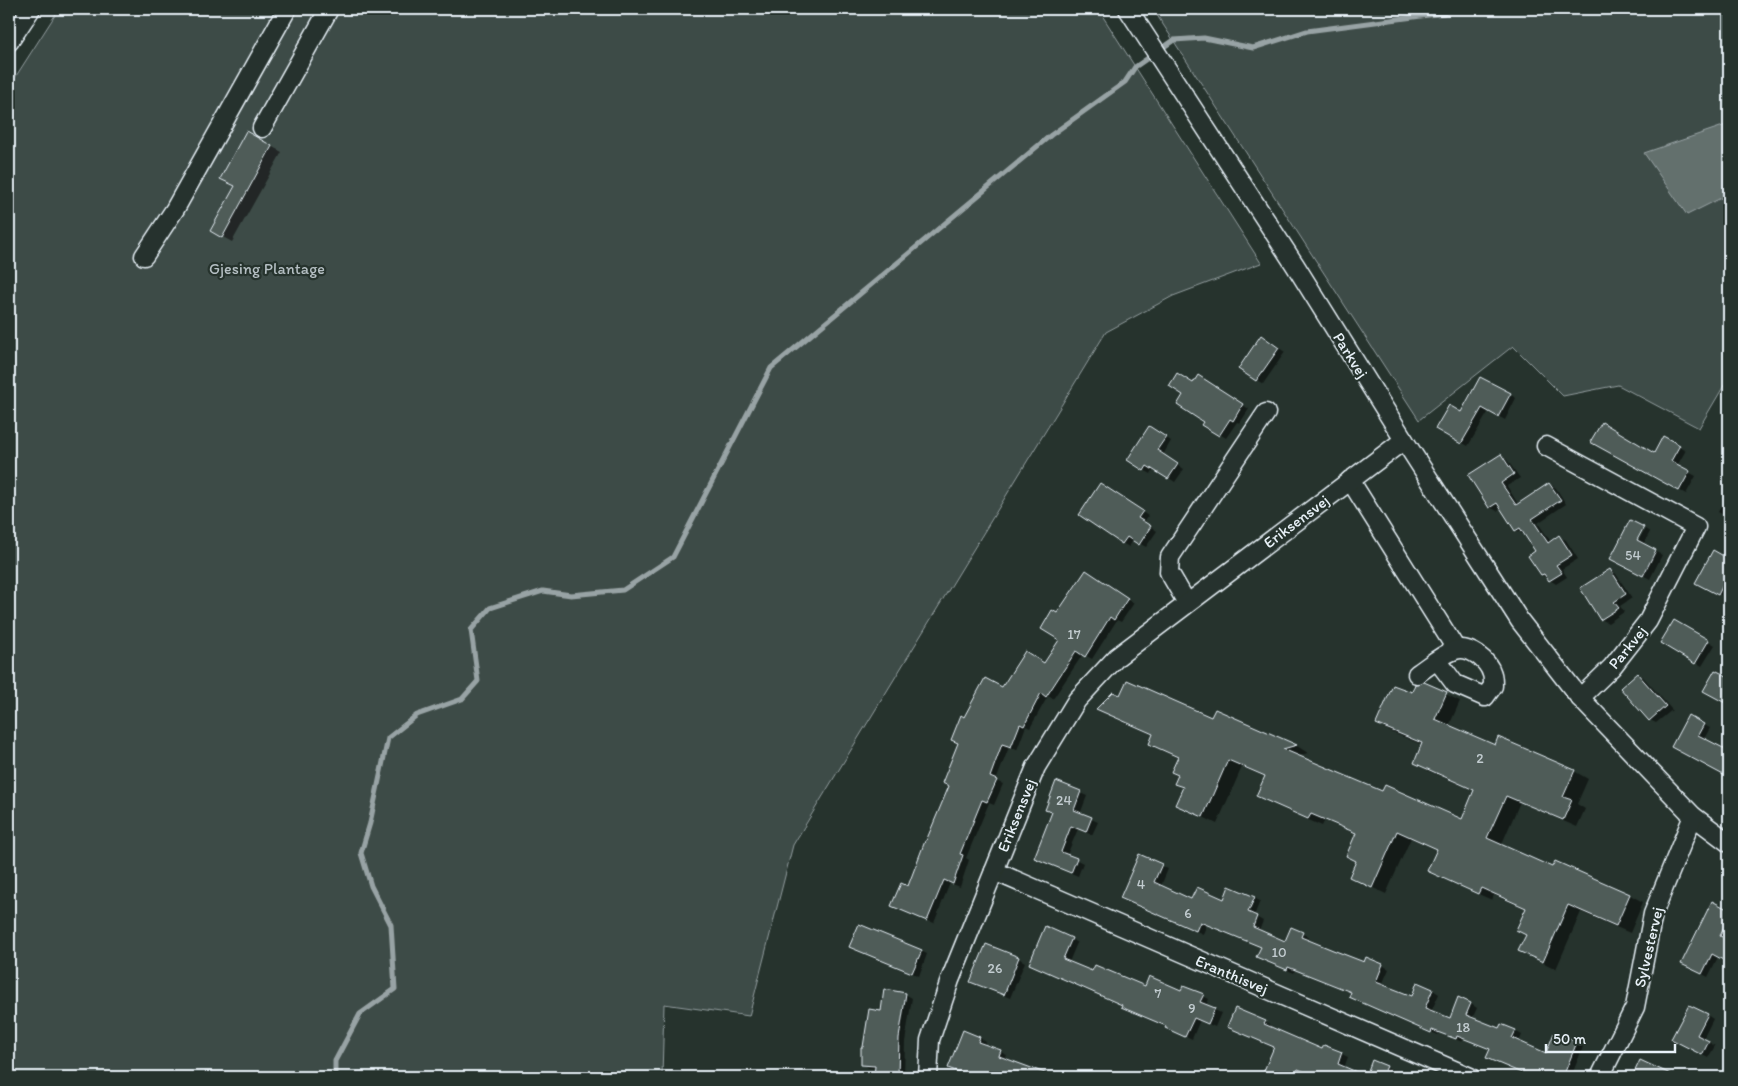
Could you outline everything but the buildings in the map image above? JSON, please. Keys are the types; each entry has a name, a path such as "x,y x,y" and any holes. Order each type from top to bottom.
{"street":[{"path":"9,42 31,9"},
{"path":"144,256 175,209 287,9"},
{"path":"262,128 329,9"},
{"name":"Parkvej","path":"1128,9 1295,265 1520,621 1580,698 1693,816 1729,843"},
{"path":"1188,604 1169,572 1170,558 1266,413"},
{"name":"Eriksensvej","path":"928,1077 930,1040 944,997 1036,767 1077,700 1117,657 1404,440"},
{"name":"Parkvej","path":"1546,446 1696,527 1648,621 1612,667 1580,698"},
{"path":"1350,480 1456,649"},
{"path":"1417,674 1437,660 1456,649 1468,650 1479,655 1487,663 1492,674 1493,686 1484,697 1455,684 1437,660"},
{"name":"Sylvestervej","path":"1600,1077 1635,1007 1653,914 1693,816"},
{"name":"Eranthisvej","path":"994,871 1470,1077"}],"green space":[{"name":"Gjesing Plantage","path":"59,9 1098,9 1261,263 1173,296 1106,332 793,845 749,1016 664,1004 662,1077 9,1077 9,87"},
{"path":"1153,9 1729,9 1729,377 1699,428 1618,385 1563,396 1513,346 1419,420"}],"shaded area":[{"path":"1729,124 1729,194 1687,215 1644,153"}],"waterway":[{"path":"335,1077 335,1061 360,1014 395,989 391,925 371,886 361,853 370,823 388,738 417,715 462,699 478,681 471,630 490,608 543,591 571,595 623,590 673,557 771,368 1051,135 1125,82 1135,67 1174,40 1204,38 1253,48 1307,31 1444,13 1455,9"}]}
